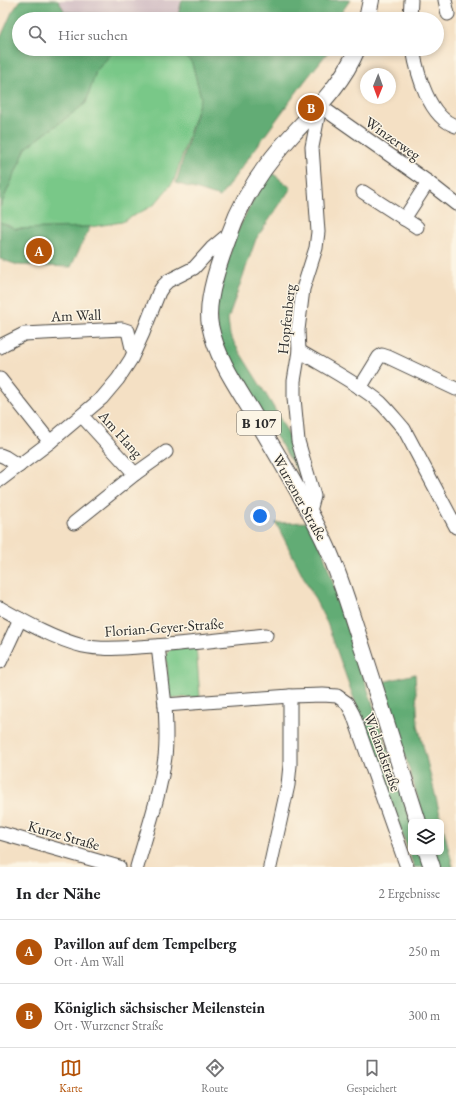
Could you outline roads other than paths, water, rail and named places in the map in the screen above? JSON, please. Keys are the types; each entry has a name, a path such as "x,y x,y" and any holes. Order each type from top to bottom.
{"main road":[{"path":"368,12 371,0"},
{"name":"Wurzener Straße","path":"354,56 338,84 281,148 254,182 234,220 211,296 209,314 210,324 221,356 237,387 310,511 328,549 346,597 417,819"},
{"path":"429,855 432,867"}],"street":[{"path":"410,12 411,0"},
{"path":"445,0 448,14"},
{"path":"413,56 416,70 428,99 436,111 456,126"},
{"name":"Winzerweg","path":"320,106 428,182 456,204"},
{"name":"Hopfenberg","path":"310,511 314,496 298,441 294,381 299,351 299,324 303,289 316,248 318,232 312,147 320,106"},
{"path":"404,219 428,182"},
{"path":"363,192 417,227"},
{"path":"0,480 50,442 102,398 118,379 134,352 144,332 158,292 168,281 194,268 212,248 230,233"},
{"name":"Am Wall","path":"1,344 24,334 122,329 128,330 134,352"},
{"path":"299,351 380,402 404,429 456,527"},
{"path":"360,388 378,357 382,355 456,389"},
{"path":"0,379 50,442"},
{"name":"Am Hang","path":"82,416 136,474"},
{"name":"Am Hang","path":"74,523 166,452"},
{"path":"0,455 5,456 19,466"},
{"name":"Florian-Geyer-Straße","path":"0,608 60,638 82,646 113,648 158,646 266,635"},
{"path":"0,662 20,619"},
{"path":"137,867 160,784 165,757 165,705 158,646"},
{"path":"270,867 288,785 290,765 290,696"},
{"name":"Wielandstraße","path":"165,705 290,696 337,696 347,703 352,714 407,867"},
{"name":"Kurze Straße","path":"0,833 119,867"}],"place":[{"name":"Königlich sächsischer Meilenstein","path":"311,108"},
{"name":"Pavillon auf dem Tempelberg","path":"39,251"}]}
